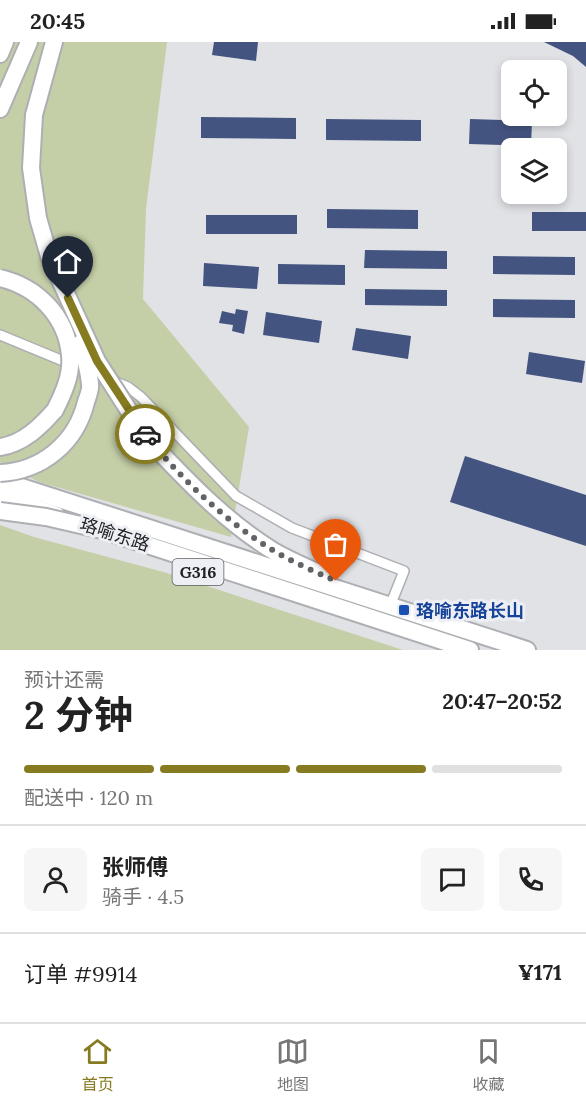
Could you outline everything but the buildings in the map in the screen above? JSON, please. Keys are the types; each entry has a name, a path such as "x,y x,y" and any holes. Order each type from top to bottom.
{"highway":[{"path":"0,54 5,42"},
{"path":"0,109 29,42"},
{"path":"0,473 15,473 41,463 64,445 83,415 91,385 81,341 49,256 38,218 31,168 34,115 54,42"},
{"path":"49,256 97,361 140,428 197,492 240,528 274,551 390,606"},
{"path":"0,278 13,281 37,295 52,308 65,331 70,358 65,388 55,410 40,428 10,446 0,447"},
{"name":"G316","path":"0,480 526,650"},
{"name":"珞喻东路","path":"0,495 470,650"},
{"name":"G316","path":"0,506 347,619 399,627"},
{"path":"0,511 46,517 99,529"}],"street":[{"path":"0,335 128,387 141,397 236,496 268,515 292,528 404,571 390,606"}],"green space":[{"path":"0,42 167,42 146,209 143,299 249,427 231,537 39,482 0,462"},
{"path":"0,525 34,537 167,573 403,650 0,650"}],"way so far":[{"path":"145,434 197,492 240,528 274,551 336,581"}],"place":[{"name":"珞喻东路长山","path":"404,610"}],"route":[{"path":"68,298 97,361 145,434"}]}
